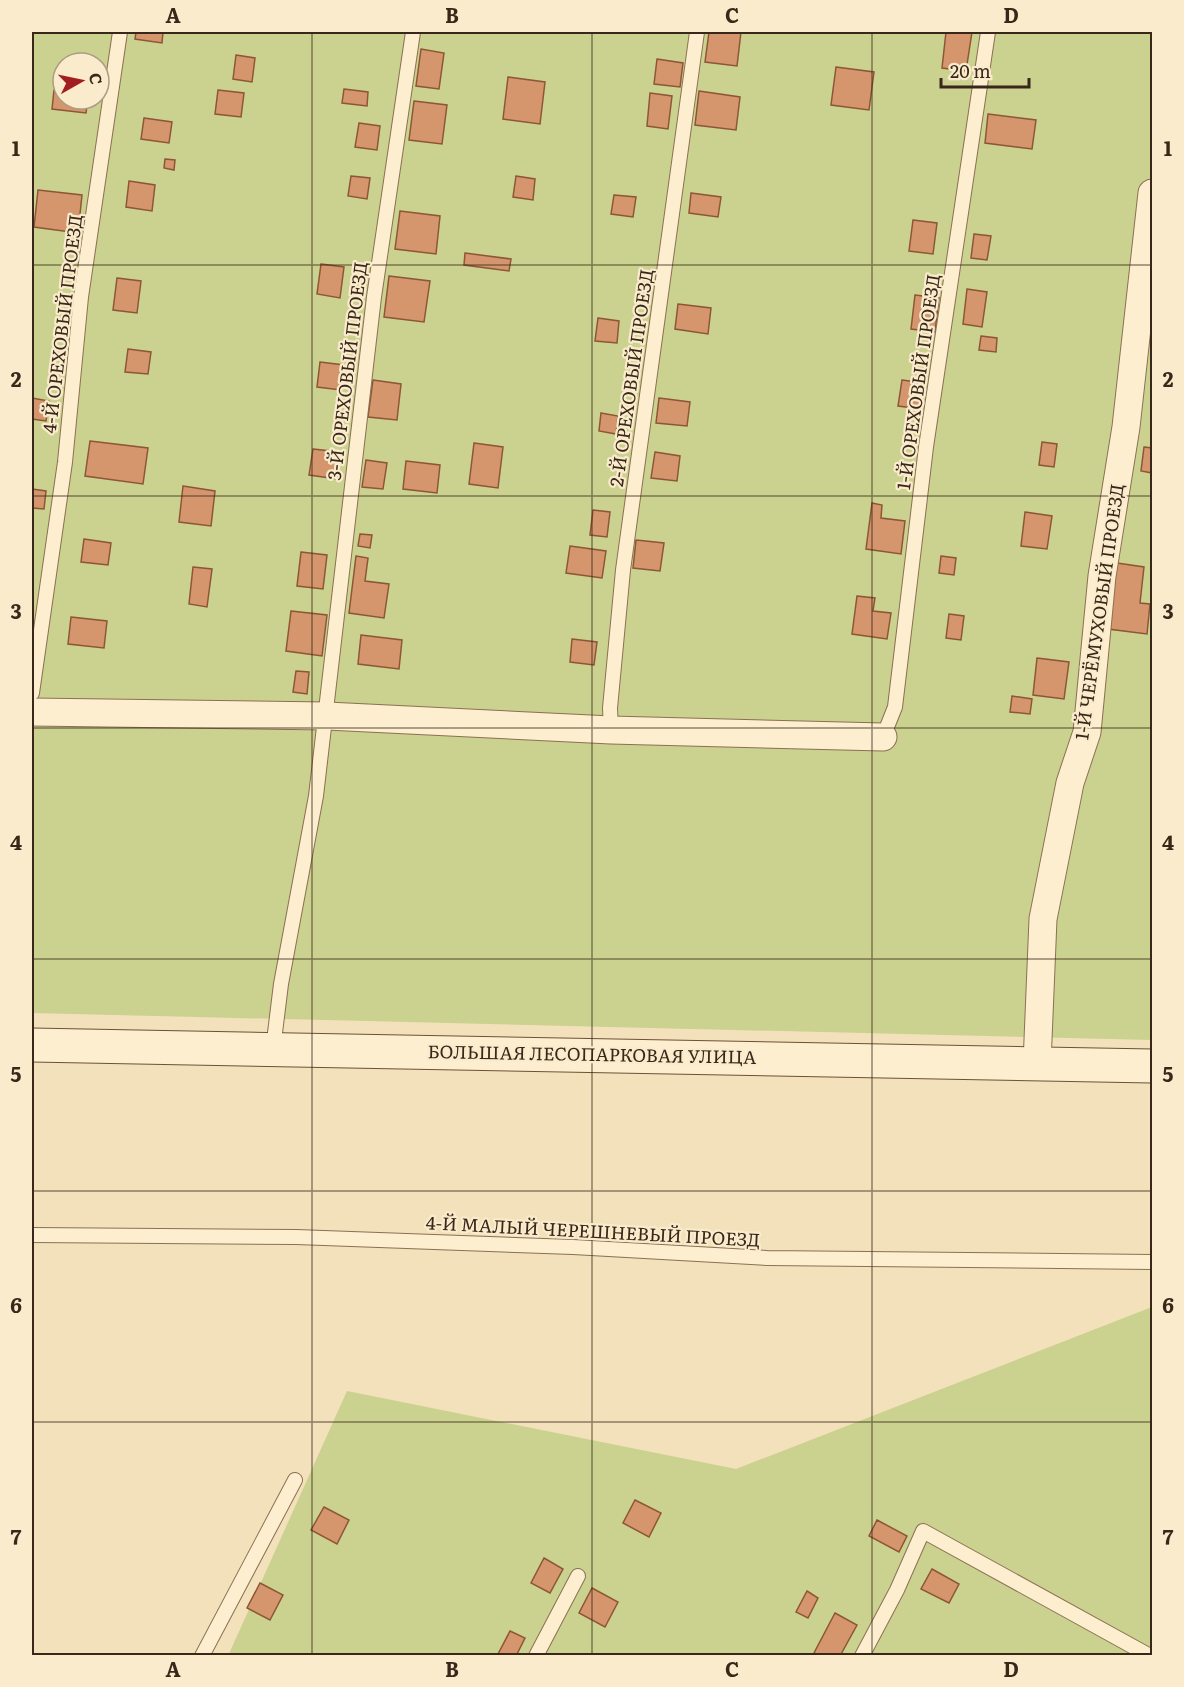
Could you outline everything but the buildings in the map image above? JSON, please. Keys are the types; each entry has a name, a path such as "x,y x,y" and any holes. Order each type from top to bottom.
{"main road":[{"name":"БОЛЬШАЯ ЛЕСОПАРКОВАЯ УЛИЦА","path":"32,1045 1152,1067"}],"street":[{"name":"1-Й ЧЕРЁМУХОВЫЙ ПРОЕЗД","path":"1037,1064 1043,919 1070,783 1087,732 1102,576 1126,427 1152,193"},
{"path":"32,712 327,716 610,730 883,737"}],"lane":[{"name":"4-Й ОРЕХОВЫЙ ПРОЕЗД","path":"32,693 65,462 81,297 120,32"},
{"name":"3-Й ОРЕХОВЫЙ ПРОЕЗД","path":"273,1049 282,984 316,796 374,297 413,32"},
{"name":"2-Й ОРЕХОВЫЙ ПРОЕЗД","path":"610,730 623,570 697,32"},
{"name":"1-Й ОРЕХОВЫЙ ПРОЕЗД","path":"883,737 895,706 926,447 988,32"},
{"name":"4-Й МАЛЫЙ ЧЕРЕШНЕВЫЙ ПРОЕЗД","path":"32,1235 296,1237 573,1247 768,1258 1152,1262"},
{"path":"202,1656 295,1480"},
{"path":"862,1656 897,1590 923,1531 1150,1656"},
{"path":"536,1656 578,1576"}],"green space":[{"path":"32,32 1152,32 1152,1040 32,1013"},
{"path":"1152,1307 1152,1655 228,1656 347,1391 736,1469"}]}
